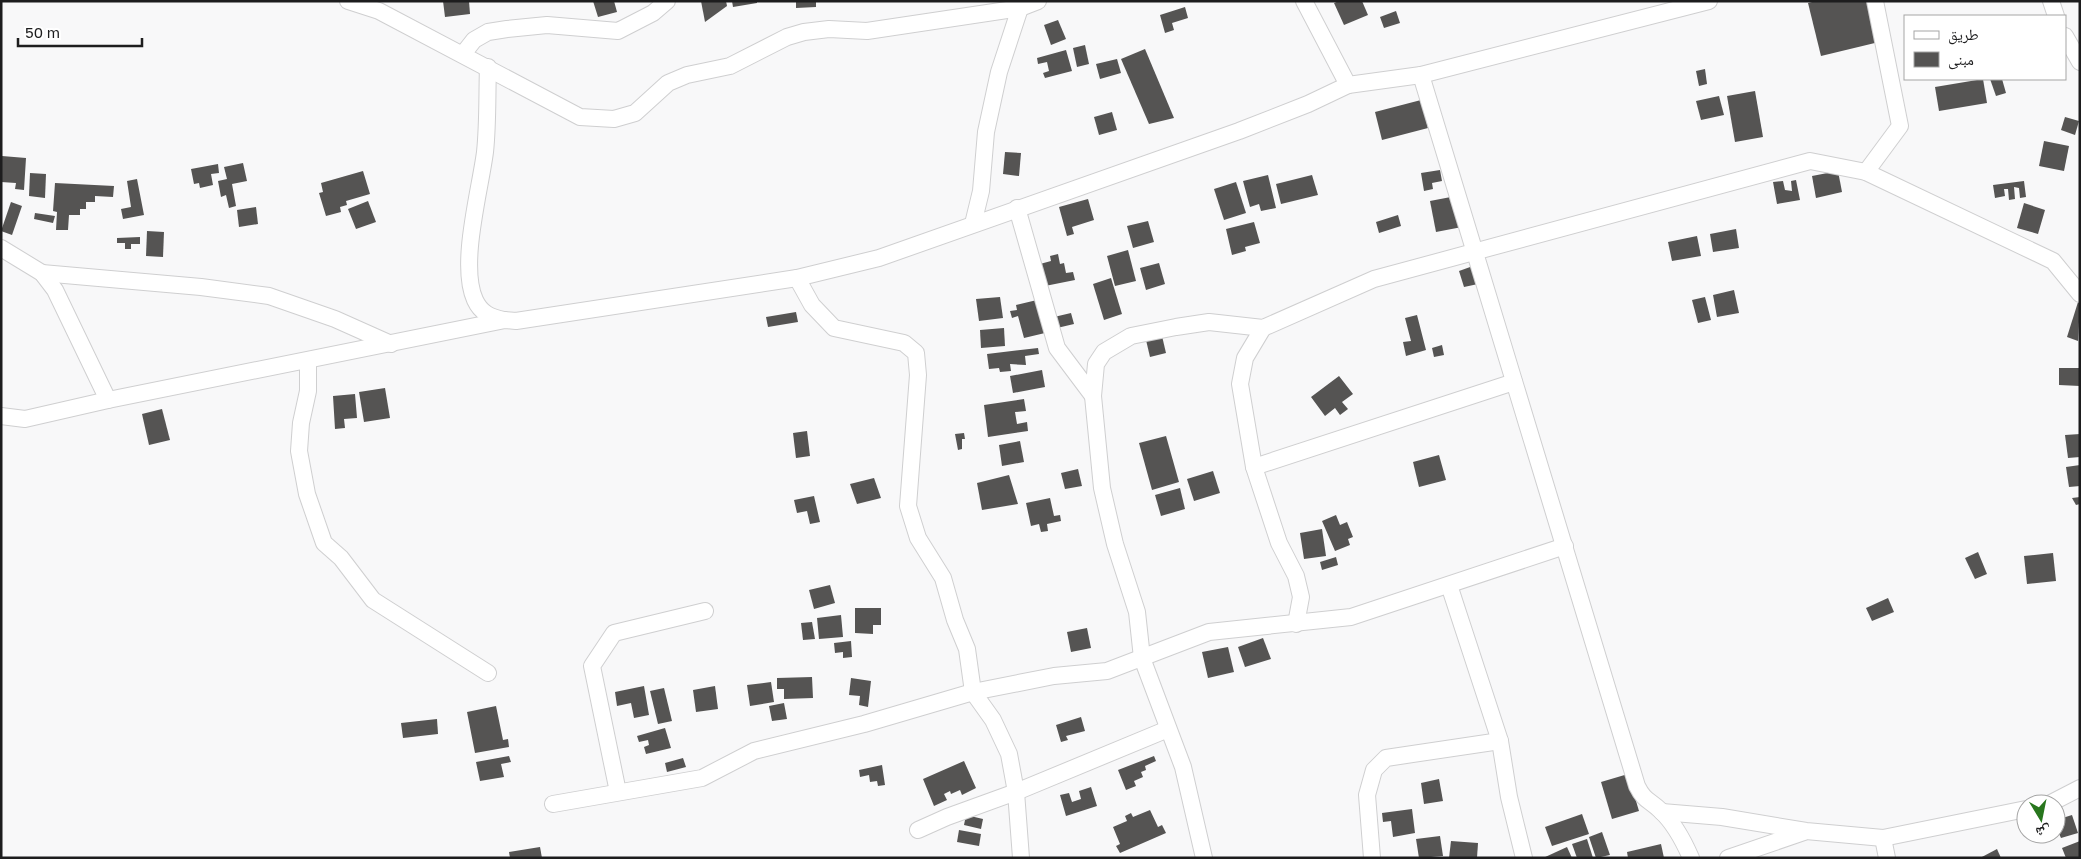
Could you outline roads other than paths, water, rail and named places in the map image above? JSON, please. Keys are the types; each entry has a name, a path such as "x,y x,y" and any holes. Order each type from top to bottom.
{"street":[{"path":"348,1 379,11 580,116 614,119 635,113 668,83 687,75 730,66 787,37 829,29 867,31 1038,1"},
{"path":"463,54 474,40 488,32 507,29 547,25 618,31 653,13 667,1"},
{"path":"1304,1 1348,85"},
{"path":"488,67 485,150 471,247 469,278 474,298 480,311 492,318 516,321 798,278 879,258 1239,131 1308,104 1348,85 1421,76 1709,1"},
{"path":"1866,172 1900,126 1875,1"},
{"path":"2051,1 2056,15"},
{"path":"973,224 981,191 986,132 999,72 1020,4"},
{"path":"2066,38 2080,62"},
{"path":"1421,76 1637,786 1644,799 1662,812 1675,829 1691,858"},
{"path":"1204,858 1183,767 1142,658 1137,612 1115,544 1102,488 1093,396 1096,364 1104,352 1131,336 1209,322 1263,328 1374,280 1810,161 1866,172 2053,261 2080,294"},
{"path":"1018,208 1057,348 1093,396"},
{"path":"1,248 42,273 55,290 108,400"},
{"path":"42,273 201,287 269,296 335,319 391,344"},
{"path":"798,278 812,305 834,328 904,343 916,353 918,375 908,506 918,538 943,578 955,620 967,649 973,692 993,720 1009,754 1016,792 1021,858"},
{"path":"1,416 25,420 108,400 505,320"},
{"path":"1263,328 1245,358 1240,384 1254,467 1279,543 1296,576 1301,597 1296,624"},
{"path":"308,361 308,391 301,423 299,451 307,494 324,543 341,558 373,600 488,673"},
{"path":"1254,467 1514,382"},
{"path":"553,804 702,778 754,751 864,724 973,692 1054,676 1107,671 1209,632 1351,617 1565,546"},
{"path":"1449,585 1500,741 1508,797 1524,858"},
{"path":"618,792 592,666 614,633 705,611"},
{"path":"918,830 1168,729"},
{"path":"1372,858 1367,795 1374,770 1386,758 1500,741"},
{"path":"2066,795 2080,788"},
{"path":"1662,812 1722,816 1806,832 1882,838 2016,811"},
{"path":"1728,858 1806,832"},
{"path":"1882,838 1887,858"}]}
